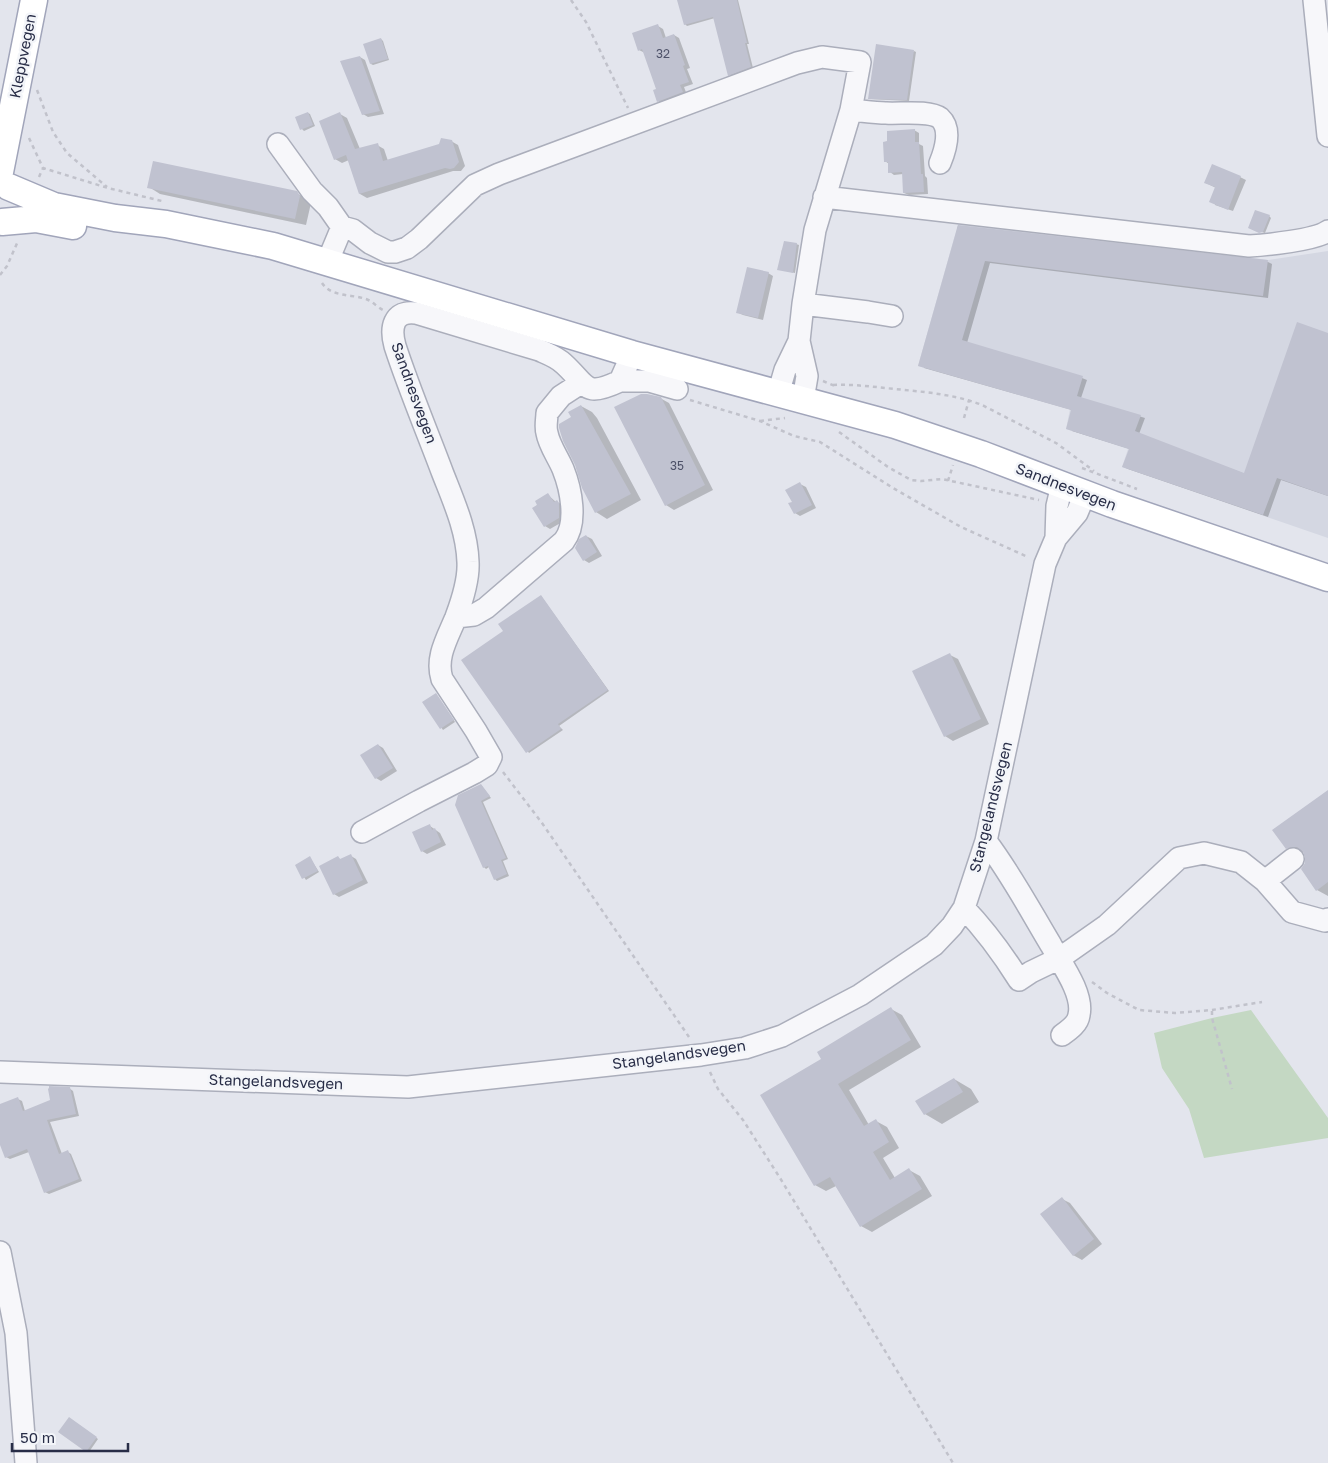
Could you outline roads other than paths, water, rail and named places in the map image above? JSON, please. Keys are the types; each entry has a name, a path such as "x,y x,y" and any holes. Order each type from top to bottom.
{"main road":[{"name":"Kleppvegen","path":"0,81 17,0"},
{"name":"Kleppvegen","path":"7,229 11,199 3,177 34,0"},
{"name":"Sandnesvegen","path":"3,177 54,206 116,218 166,224 273,246 632,354 895,425 1328,578"},
{"name":"Sandnesvegen","path":"7,229 36,219 138,238 222,236"}],"street":[{"path":"1314,0 1328,136"},
{"path":"278,144 312,191 342,227 353,230 381,250 395,252 407,248 475,186 536,159 811,58 834,58 860,62 851,110 814,230 803,304 794,397"},
{"path":"851,110 928,114 939,118 944,124 946,136 946,146 940,163"},
{"path":"824,197 1249,246 1317,236 1328,231"},
{"path":"328,263 342,227"},
{"path":"803,304 892,316"},
{"name":"Sandnesvegen","path":"362,832 474,773 487,765 491,757 442,678 439,670 440,655 462,600 468,574 466,539 450,490 394,346 392,329 397,319 405,314 416,313 554,356 581,383"},
{"path":"794,397 785,370 800,341"},
{"path":"620,381 632,354"},
{"path":"456,617 474,615 486,608 564,541 571,529 569,483 547,433 547,413 561,396 581,383 590,388 601,389 620,381 650,381 677,388"},
{"name":"Stangelandsvegen","path":"1056,538 1077,513 1075,490"},
{"name":"Stangelandsvegen","path":"0,1072 408,1087 701,1055 745,1048 782,1036 860,996 934,945 952,926 964,908 986,841 1045,564 1075,490"},
{"path":"986,841 1024,897 1060,958 1075,990 1080,1014 1074,1025 1062,1035"},
{"path":"964,908 999,948 1019,980 1060,958 1107,925 1179,858 1204,853 1240,862 1265,881 1292,912 1325,921 1328,918"},
{"path":"1265,881 1293,859"},
{"path":"0,1252 16,1333 26,1463"}]}
